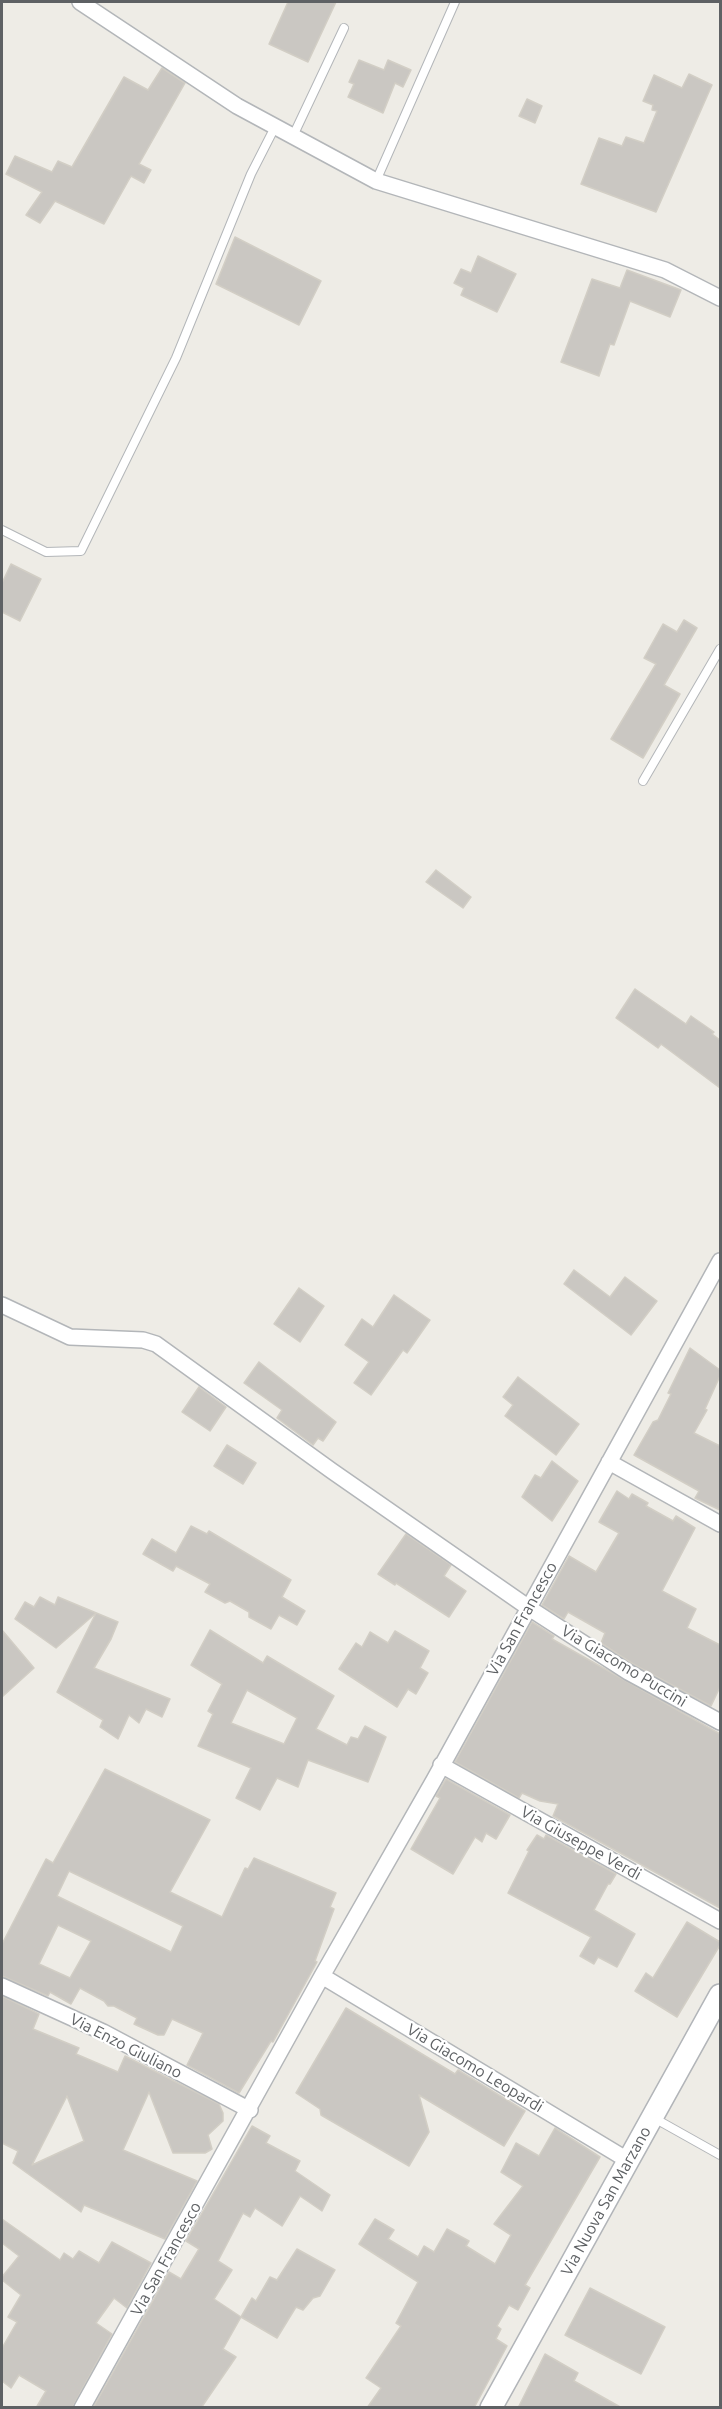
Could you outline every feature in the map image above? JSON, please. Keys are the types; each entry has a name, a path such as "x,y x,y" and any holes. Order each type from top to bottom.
{"main road":[{"name":"Via Nuova San Marzano","path":"492,2408 720,1995"}],"street":[{"path":"80,2 237,106 376,181 665,270 720,298"},
{"name":"Via San Francesco","path":"82,2408 720,1262"},
{"name":"Via Giacomo Puccini","path":"2,1305 70,1337 143,1340 156,1344 332,1471 529,1608 628,1672 720,1722"},
{"path":"609,1462 720,1524"},
{"name":"Via Giuseppe Verdi","path":"441,1765 720,1921"},
{"name":"Via Giacomo Leopardi","path":"322,1976 629,2160"},
{"name":"Via Enzo Giuliano","path":"2,1986 103,2032 249,2110"}],"lane":[{"path":"376,181 455,2"},
{"path":"293,136 344,28"},
{"path":"2,530 46,552 81,551 176,358 251,174 276,127"},
{"path":"643,781 720,649"},
{"path":"653,2118 720,2155"}],"building":[{"path":"288,2 336,2 308,62 269,44"},
{"path":"359,60 384,70 388,60 411,70 403,87 395,83 383,113 348,97 354,84 349,82"},
{"path":"162,68 185,83 139,164 151,170 144,183 131,176 104,224 55,201 40,223 26,215 42,192 6,174 15,156 52,172 58,161 72,167 124,77 148,90"},
{"path":"689,74 712,85 656,212 581,184 599,138 622,146 626,137 644,143 657,111 652,110 653,105 643,101 654,75 682,88"},
{"path":"527,99 542,106 535,123 519,116"},
{"path":"235,237 321,281 299,325 216,284"},
{"path":"478,256 516,274 497,312 461,295 464,288 454,283 461,269 471,273"},
{"path":"627,270 681,290 670,317 630,301 614,345 610,344 599,376 561,362 592,279 620,288"},
{"path":"11,564 41,579 20,621 2,612 2,583"},
{"path":"684,620 697,628 664,685 680,694 643,758 611,739 656,664 644,658 663,624 677,632"},
{"path":"436,870 471,897 463,908 426,882"},
{"path":"635,989 686,1024 691,1016 714,1032 712,1034 720,1040 720,1088 661,1044 658,1048 616,1018"},
{"path":"574,1270 610,1297 625,1277 657,1301 631,1335 564,1284"},
{"path":"299,1288 324,1306 300,1342 274,1324"},
{"path":"394,1295 430,1320 407,1353 403,1350 371,1395 354,1383 369,1362 345,1345 362,1319 373,1327"},
{"path":"690,1348 720,1370 720,1376 705,1409 707,1410 694,1433 720,1446 720,1510 695,1498 699,1491 634,1455 653,1422 658,1420 671,1394 668,1393"},
{"path":"259,1362 336,1422 323,1441 318,1438 313,1445 277,1418 282,1410 244,1383"},
{"path":"518,1377 579,1424 556,1455 505,1416 513,1405 503,1397"},
{"path":"199,1387 226,1407 210,1431 182,1412"},
{"path":"227,1445 256,1463 243,1484 214,1466"},
{"path":"552,1461 578,1481 552,1521 522,1497 535,1475 541,1478"},
{"path":"617,1491 629,1499 632,1494 648,1503 646,1506 673,1521 676,1516 695,1528 662,1591 696,1609 687,1628 720,1645 720,1687 711,1706 633,1664 601,1643 605,1633 568,1612 564,1619 542,1605 569,1556 596,1572 619,1533 599,1522"},
{"path":"191,1526 207,1534 209,1531 291,1580 282,1597 305,1611 297,1625 279,1615 271,1629 249,1617 249,1612 230,1601 225,1603 205,1592 210,1584 176,1566 173,1571 143,1554 152,1539 176,1553"},
{"path":"406,1534 451,1565 444,1576 466,1591 449,1617 378,1574"},
{"path":"40,1597 55,1605 58,1597 118,1622 94,1668 170,1699 162,1717 146,1709 139,1723 129,1715 118,1739 100,1727 103,1720 57,1692 96,1613 56,1648 15,1619 25,1602 34,1607"},
{"path":"532,1622 554,1636 552,1639 720,1734 720,1908 553,1816 558,1804 540,1801 522,1793 519,1798 455,1762"},
{"path":"2,1630 34,1668 2,1697"},
{"path":"210,1630 263,1663 267,1656 334,1696 316,1729 347,1745 351,1737 358,1739 365,1726 386,1737 368,1782 308,1760 298,1787 277,1778 260,1810 236,1798 251,1768 198,1746 213,1714 208,1711 222,1684 191,1665","holes":["247,1690 297,1718 284,1744 231,1723"]},
{"path":"395,1631 429,1651 420,1668 428,1673 416,1694 408,1689 397,1707 339,1669 356,1643 362,1647 370,1632 388,1643"},
{"path":"105,1769 210,1820 170,1892 222,1917 245,1868 248,1869 254,1858 336,1893 330,1907 334,1909 315,1961 317,1962 273,2042 271,2041 239,2093 187,2065 203,2033 172,2019 164,2035 158,2035 134,2024 137,2018 114,2006 108,2006 104,2001 80,1988 71,2004 50,1992 48,1996 2,1976 2,1944 46,1859 53,1863","holes":["69,1871 183,1926 171,1952 57,1896","58,1925 91,1941 70,1978 39,1964"]},
{"path":"446,1779 510,1815 496,1839 486,1833 482,1842 475,1837 453,1874 411,1849 440,1798 436,1796"},
{"path":"537,1835 544,1839 546,1835 616,1874 594,1910 635,1934 617,1967 598,1957 594,1964 580,1956 591,1937 508,1893 529,1851 527,1850"},
{"path":"687,1922 720,1942 720,1945 677,2017 635,1991 646,1973 653,1978"},
{"path":"2,1996 39,2014 33,2029 79,2048 76,2054 118,2072 125,2056 219,2104 223,2113 223,2121 208,2135 212,2149 205,2153 173,2153 149,2092 123,2150 197,2181 165,2239 84,2205 81,2212 13,2163 18,2151 2,2143","holes":["67,2096 84,2141 32,2165"]},
{"path":"346,2008 455,2074 458,2070 525,2111 504,2146 419,2095 429,2132 409,2166 321,2115 320,2109 296,2093"},
{"path":"252,2126 270,2136 266,2143 300,2161 295,2171 330,2195 322,2211 300,2196 282,2226 255,2208 250,2217 243,2213 218,2261 232,2270 214,2299 241,2317 223,2349 236,2357 201,2408 93,2408 169,2272 181,2279 199,2249 186,2241"},
{"path":"555,2128 600,2157 525,2285 530,2288 518,2310 509,2305 497,2326 501,2329 496,2339 507,2346 474,2408 367,2408 381,2388 366,2378 401,2326 396,2323 418,2282 359,2244 375,2219 394,2230 388,2239 418,2257 424,2246 434,2252 447,2229 469,2241 466,2246 495,2264 511,2235 494,2224 523,2186 501,2172 516,2143 539,2156"},
{"path":"2,2219 60,2260 64,2253 73,2259 79,2251 99,2263 112,2242 151,2263 127,2308 114,2298 96,2323 112,2334 72,2408 36,2408 46,2391 19,2375 11,2388 2,2381 2,2348 17,2322 8,2317 21,2295 2,2280 19,2256 2,2243"},
{"path":"297,2249 335,2270 320,2296 313,2298 303,2310 296,2307 277,2338 241,2317 252,2298 256,2301 270,2277 277,2280"},
{"path":"590,2288 665,2327 641,2374 565,2335"},
{"path":"545,2354 578,2373 574,2381 622,2408 518,2408"}]}
